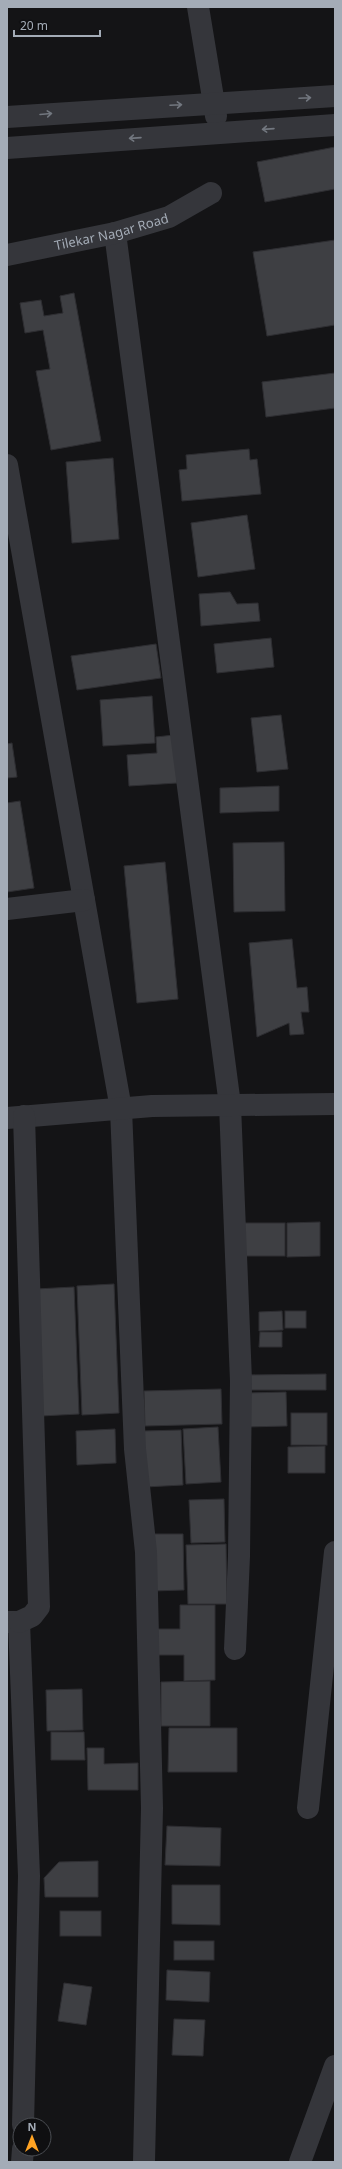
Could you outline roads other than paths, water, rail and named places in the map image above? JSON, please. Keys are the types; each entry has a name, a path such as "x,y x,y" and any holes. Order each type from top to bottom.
{"street":[{"path":"198,7 214,103 217,133"},
{"path":"7,117 335,96"},
{"path":"7,148 335,125"},
{"name":"Tilekar Nagar Road","path":"7,255 115,233 169,217 211,193"},
{"path":"115,233 230,1105 241,1381 239,1556 235,1649"},
{"path":"7,465 121,1109 136,1449 146,1552 151,1776 144,2162"},
{"path":"7,909 84,900"},
{"path":"23,2117 30,1876 13,1622 32,1616 39,1607 16,1117 121,1109 230,1105 335,1104"},
{"path":"308,1808 335,1552"},
{"path":"300,2162 335,2066"}]}
